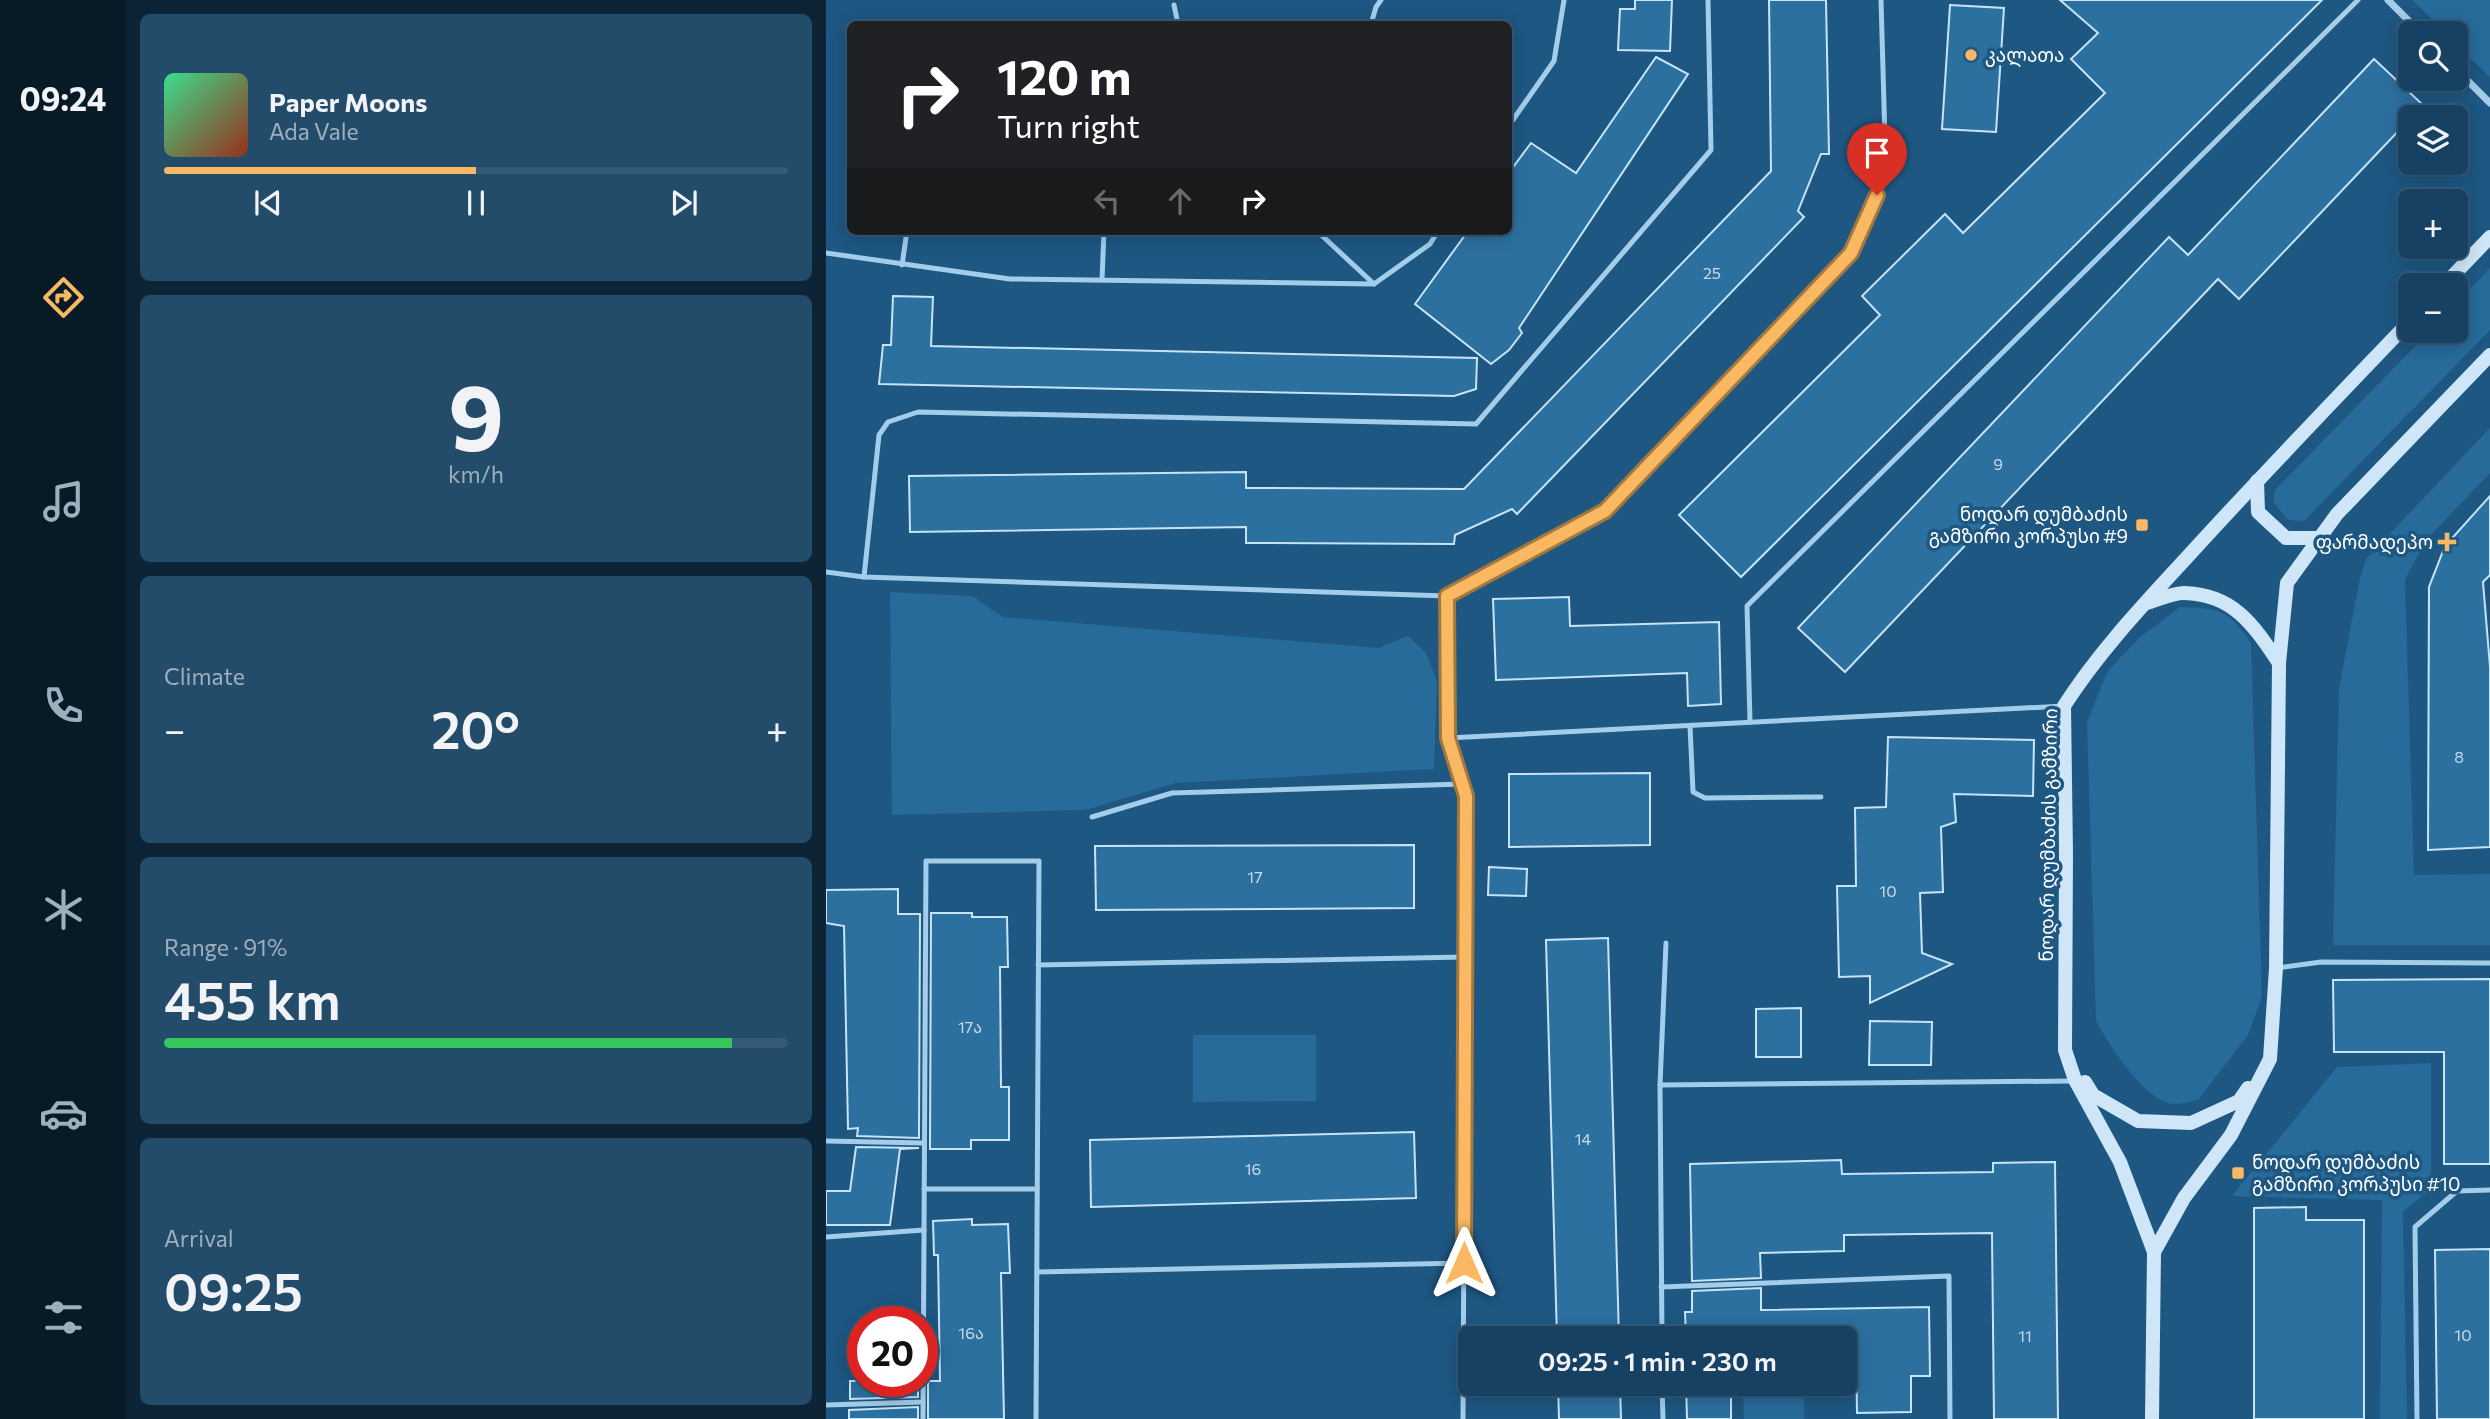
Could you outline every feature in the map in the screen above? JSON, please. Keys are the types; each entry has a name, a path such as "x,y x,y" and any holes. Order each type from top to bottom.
{"street":[{"path":"2388,0 2409,21"},
{"path":"2468,81 2490,103"},
{"path":"2456,273 2490,237"},
{"name":"ნოდარ დუმბაძის გამზირი","path":"2152,1419 2154,1252 2120,1162 2075,1080 2065,1050 2064,706 2145,604 2257,481 2398,334"},
{"name":"ნოდარ დუმბაძის გამზირი","path":"2154,1252 2184,1198 2231,1135 2270,1059 2276,968 2279,663 2287,583 2337,514 2490,355"},
{"path":"2257,481 2258,513 2286,538 2320,538"},
{"path":"2145,604 2182,593 2220,600 2252,623 2279,663"},
{"path":"2065,1050 2093,1095 2138,1121 2191,1124 2239,1101 2270,1059"}],"lane":[{"path":"1372,21 1381,0"},
{"path":"1512,121 1554,61 1564,0"},
{"path":"864,577 879,435 888,422 918,412 1476,424 1711,150 1708,0"},
{"path":"826,572 864,577 1447,596 1605,511 1851,253 1885,175 1881,0"},
{"path":"1750,722 1747,606 2358,0"},
{"path":"1174,5 1177,21"},
{"path":"902,265 906,235"},
{"path":"1102,280 1104,235"},
{"path":"1321,235 1374,284"},
{"path":"826,253 1010,279 1374,284 1430,244 1436,235"},
{"path":"1447,596 1448,738 1466,796 1463,1419"},
{"path":"1448,738 2064,706"},
{"path":"1689,726 1693,792 1705,799 1821,797"},
{"path":"1093,817 1172,793 1462,784"},
{"path":"923,1419 926,861 1039,861 1036,1419"},
{"path":"1662,1326 1660,1085 1666,943"},
{"path":"1038,965 1465,957"},
{"path":"2276,968 2321,962 2490,963"},
{"path":"1660,1085 2075,1080"},
{"path":"826,1141 924,1143"},
{"path":"924,1189 1037,1189"},
{"path":"2417,1419 2415,1227 2457,1191 2490,1190"},
{"path":"826,1237 924,1230"},
{"path":"1037,1272 1464,1263"},
{"path":"1661,1287 1949,1276 1950,1419"},
{"path":"1662,1396 1663,1419"},
{"path":"826,1405 923,1402"}],"shaded area":[{"path":"2412,0 2490,0 2490,77 2468,56 2468,21 2434,21"},
{"path":"2490,268 2490,330 2304,521 2288,520 2274,503 2274,491 2418,343 2468,343 2468,291"},
{"path":"2490,428 2490,473 2426,540 2405,580 2414,875 2490,874 2490,945 2333,945 2339,689 2360,578 2366,559"},
{"path":"890,592 972,596 1003,617 1378,648 1408,636 1426,653 1437,682 1434,769 1176,783 1085,810 892,815"},
{"path":"2180,607 2204,608 2222,613 2236,624 2251,643 2262,997 2248,1035 2198,1100 2175,1104 2152,1094 2141,1084 2119,1058 2096,1021 2087,722 2107,672 2139,638"},
{"path":"1193,1035 1316,1035 1316,1101 1193,1102"},
{"path":"2431,1063 2431,1188 2403,1212 2407,1419 2380,1419 2382,1200 2232,1196 2337,1067"},
{"path":"1743,1396 1804,1396 1804,1419 1744,1419"}],"building":[{"path":"1635,0 1672,0 1670,51 1618,50 1620,9 1635,9"},
{"path":"1769,0 1826,0 1829,154 1821,154 1798,211 1804,217 1517,514 1512,509 1455,535 1454,544 1246,543 1246,527 910,532 909,476 1246,472 1246,488 1464,489 1771,171"},
{"path":"2060,0 2322,0 1741,577 1679,515 1880,315 1862,296 1945,214 1963,233 2105,93 2071,59 2098,33"},
{"path":"1950,5 2004,8 1996,132 1942,129"},
{"path":"1656,57 1688,74 1519,328 1522,333 1509,350 1491,364 1415,304 1465,235 1512,235 1512,169 1531,143 1576,173"},
{"path":"2374,59 2398,82 2398,91 2408,91 2423,105 2398,105 2398,131 2239,299 2218,279 1845,672 1798,628 2169,237 2188,255"},
{"path":"893,296 933,297 931,346 1477,358 1476,389 1454,396 879,384 883,345 891,345"},
{"path":"2490,496 2490,575 2483,582 2490,667 2490,847 2428,850 2429,587 2445,546"},
{"path":"1569,597 1570,626 1719,622 1721,704 1688,706 1687,673 1496,680 1493,599"},
{"path":"1888,737 2034,740 2033,796 1954,794 1956,822 1941,827 1943,892 1920,893 1922,953 1952,964 1870,1003 1870,976 1839,977 1837,886 1856,886 1855,808 1886,807"},
{"path":"1650,773 1650,845 1509,847 1509,774"},
{"path":"1414,845 1414,908 1096,910 1095,846"},
{"path":"1489,867 1527,869 1526,896 1488,895"},
{"path":"898,889 898,914 920,914 919,1138 857,1136 858,1128 848,1129 844,926 826,923 826,890"},
{"path":"931,913 972,913 972,917 1007,917 1008,967 1000,967 1001,1087 1009,1087 1009,1140 971,1140 971,1149 930,1149"},
{"path":"1608,938 1619,1326 1557,1326 1546,940"},
{"path":"2490,979 2490,1164 2444,1164 2444,1052 2334,1052 2333,980"},
{"path":"1801,1008 1801,1057 1756,1057 1756,1009"},
{"path":"1870,1021 1932,1022 1931,1065 1869,1065"},
{"path":"1414,1132 1416,1198 1091,1207 1090,1140"},
{"path":"856,1147 919,1148 900,1149 890,1225 826,1225 826,1191 850,1191"},
{"path":"1841,1160 1842,1174 1993,1172 1993,1163 2055,1162 2058,1419 1994,1419 1992,1233 1844,1235 1844,1251 1760,1253 1761,1278 1692,1281 1690,1164"},
{"path":"2306,1207 2306,1220 2364,1220 2364,1419 2254,1419 2254,1208"},
{"path":"972,1219 972,1225 1008,1224 1010,1273 1001,1273 1004,1419 928,1419 928,1397 938,1397 940,1381 938,1255 934,1255 933,1221"},
{"path":"2490,1249 2490,1419 2437,1419 2435,1250"},
{"path":"1761,1288 1761,1310 1929,1307 1930,1376 1911,1376 1911,1412 1857,1413 1857,1326 1686,1326 1685,1312 1692,1312 1692,1291"},
{"path":"1558,1396 1620,1396 1621,1419 1559,1419"},
{"path":"1686,1396 1731,1396 1731,1419 1687,1419"},
{"path":"850,1397 918,1397 850,1399"},
{"path":"918,1407 918,1419 849,1419 849,1410"}],"place":[{"name":"კალათა","path":"1971,55"},
{"name":"ნოდარ დუმბაძის გამზირი კორპუსი #9","path":"2142,525"},
{"name":"ფარმადეპო","path":"2447,542"},
{"name":"ნოდარ დუმბაძის გამზირი კორპუსი #10","path":"2238,1173"}],"route":[{"path":"1464,1263 1466,796 1448,738 1447,596 1605,511 1851,253 1877,195"}]}
